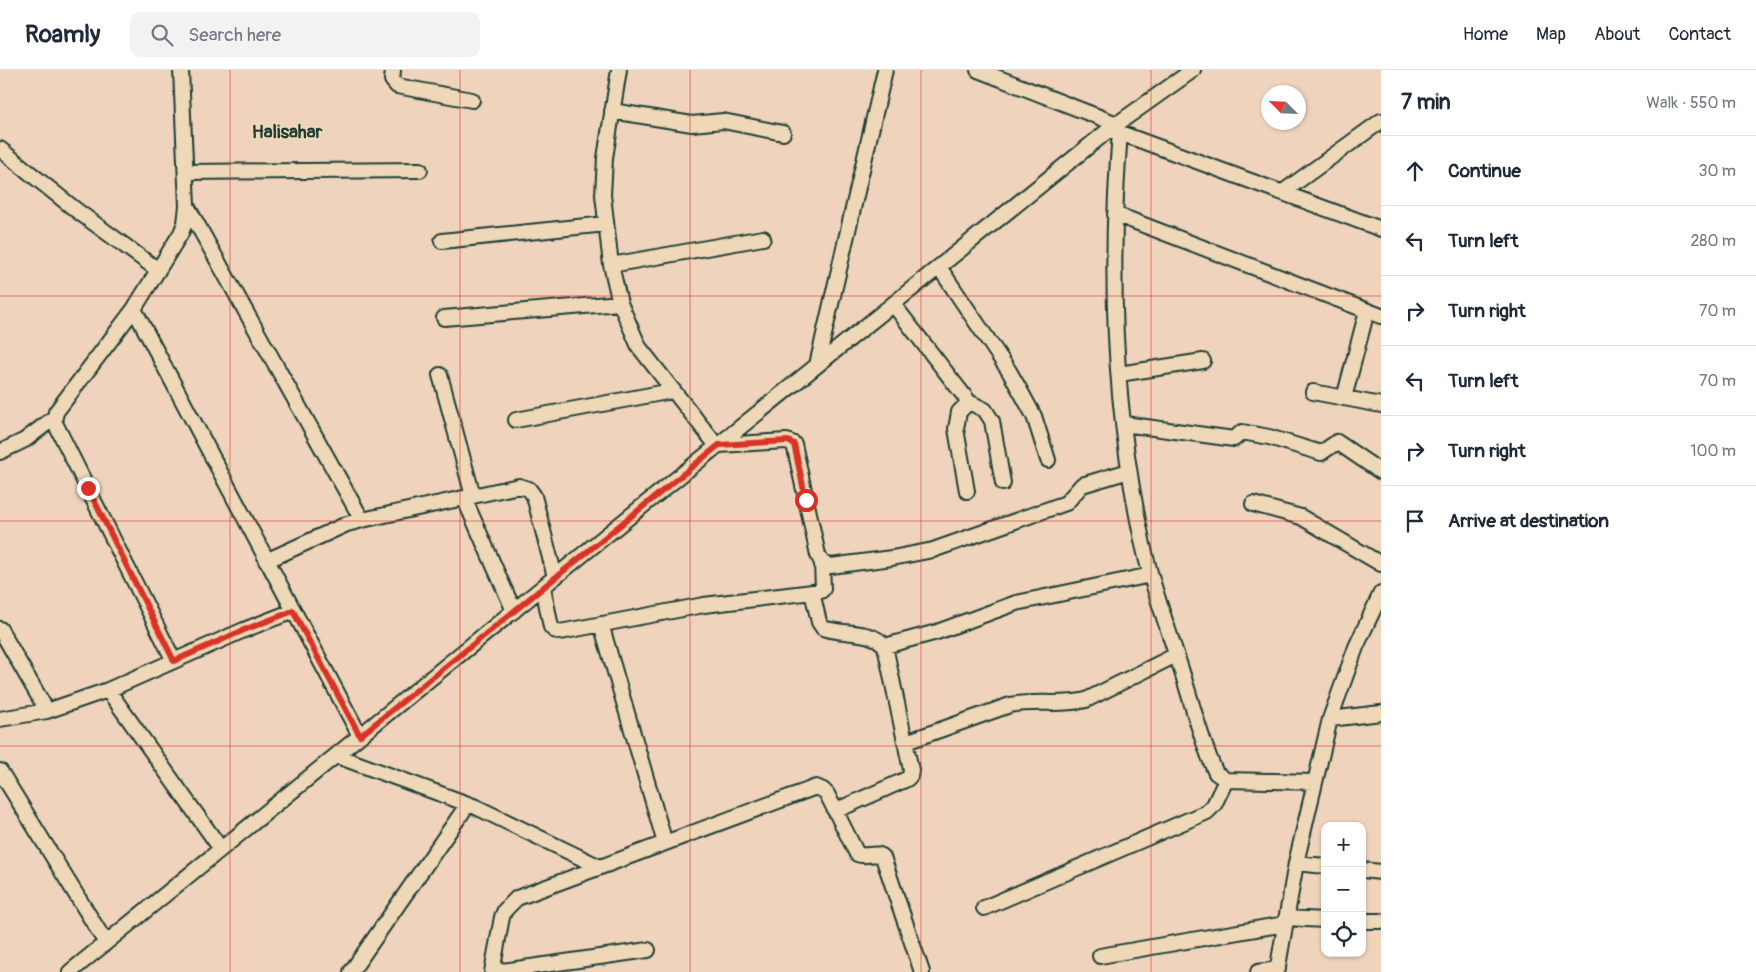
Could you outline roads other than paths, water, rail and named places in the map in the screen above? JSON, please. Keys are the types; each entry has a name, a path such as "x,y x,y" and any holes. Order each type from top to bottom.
{"street":[{"path":"0,452 25,440 53,419 56,412 134,310 181,233 185,223 187,206 181,70"},
{"path":"393,70 392,80 397,86 472,100"},
{"path":"619,70 606,158 604,195 611,265 620,303 639,347 672,391 718,445"},
{"path":"816,365 885,70"},
{"path":"978,70 1116,129 1381,229"},
{"path":"70,972 816,365 1193,70"},
{"path":"612,111 692,124 723,121 783,133"},
{"path":"1282,192 1381,121"},
{"path":"1116,129 1114,284 1119,374 1129,471 1141,536 1151,575 1213,766 1220,778 1226,780 1315,782"},
{"path":"0,149 76,210 158,270"},
{"path":"186,172 420,170"},
{"path":"187,206 362,520"},
{"path":"1115,214 1381,316"},
{"path":"442,241 606,224"},
{"path":"611,265 762,238"},
{"path":"939,267 1009,371 1022,394 1034,416 1048,460"},
{"path":"444,318 620,303"},
{"path":"893,304 969,402 985,410 992,421 1003,483"},
{"path":"134,310 360,736"},
{"path":"1344,398 1367,311"},
{"path":"1119,374 1202,360"},
{"path":"440,375 469,497 514,611"},
{"path":"516,420 672,391"},
{"path":"1313,392 1381,404"},
{"path":"968,491 956,429 959,412 969,402"},
{"path":"53,419 174,661"},
{"path":"1124,424 1234,439 1242,432 1269,437 1321,453 1337,442 1381,472"},
{"path":"543,587 551,627 560,632 704,605 822,590 822,562 818,555 794,444 788,441 718,445"},
{"path":"822,562 830,566 892,558 933,550 1066,503 1082,485 1129,471"},
{"path":"266,561 348,524 519,486 529,489 534,496 555,577"},
{"path":"1253,504 1301,517 1381,564"},
{"path":"885,646 937,632 1016,603 1151,575"},
{"path":"812,592 819,622 823,628 871,637 885,646 911,770 909,778 835,811"},
{"path":"1258,972 1278,970 1296,863 1330,719 1356,647 1381,593"},
{"path":"0,719 47,711 108,690 244,630 293,611"},
{"path":"601,624 665,843"},
{"path":"0,628 47,711"},
{"path":"906,742 1010,705 1086,700 1176,655"},
{"path":"108,690 221,849"},
{"path":"1330,719 1381,713"},
{"path":"337,756 468,804 600,867"},
{"path":"0,771 106,943"},
{"path":"984,908 1207,812 1214,805 1226,780"},
{"path":"648,950 493,972 502,917 505,910 517,898 812,788 820,788 824,790 857,854 860,856 879,854 883,857 922,972"},
{"path":"352,972 468,804"},
{"path":"1296,863 1321,866"},
{"path":"1366,870 1381,872"},
{"path":"1100,956 1286,921 1321,920"},
{"path":"1366,921 1381,921"}],"district":[{"name":"Halisahar","path":"287,131"}]}
